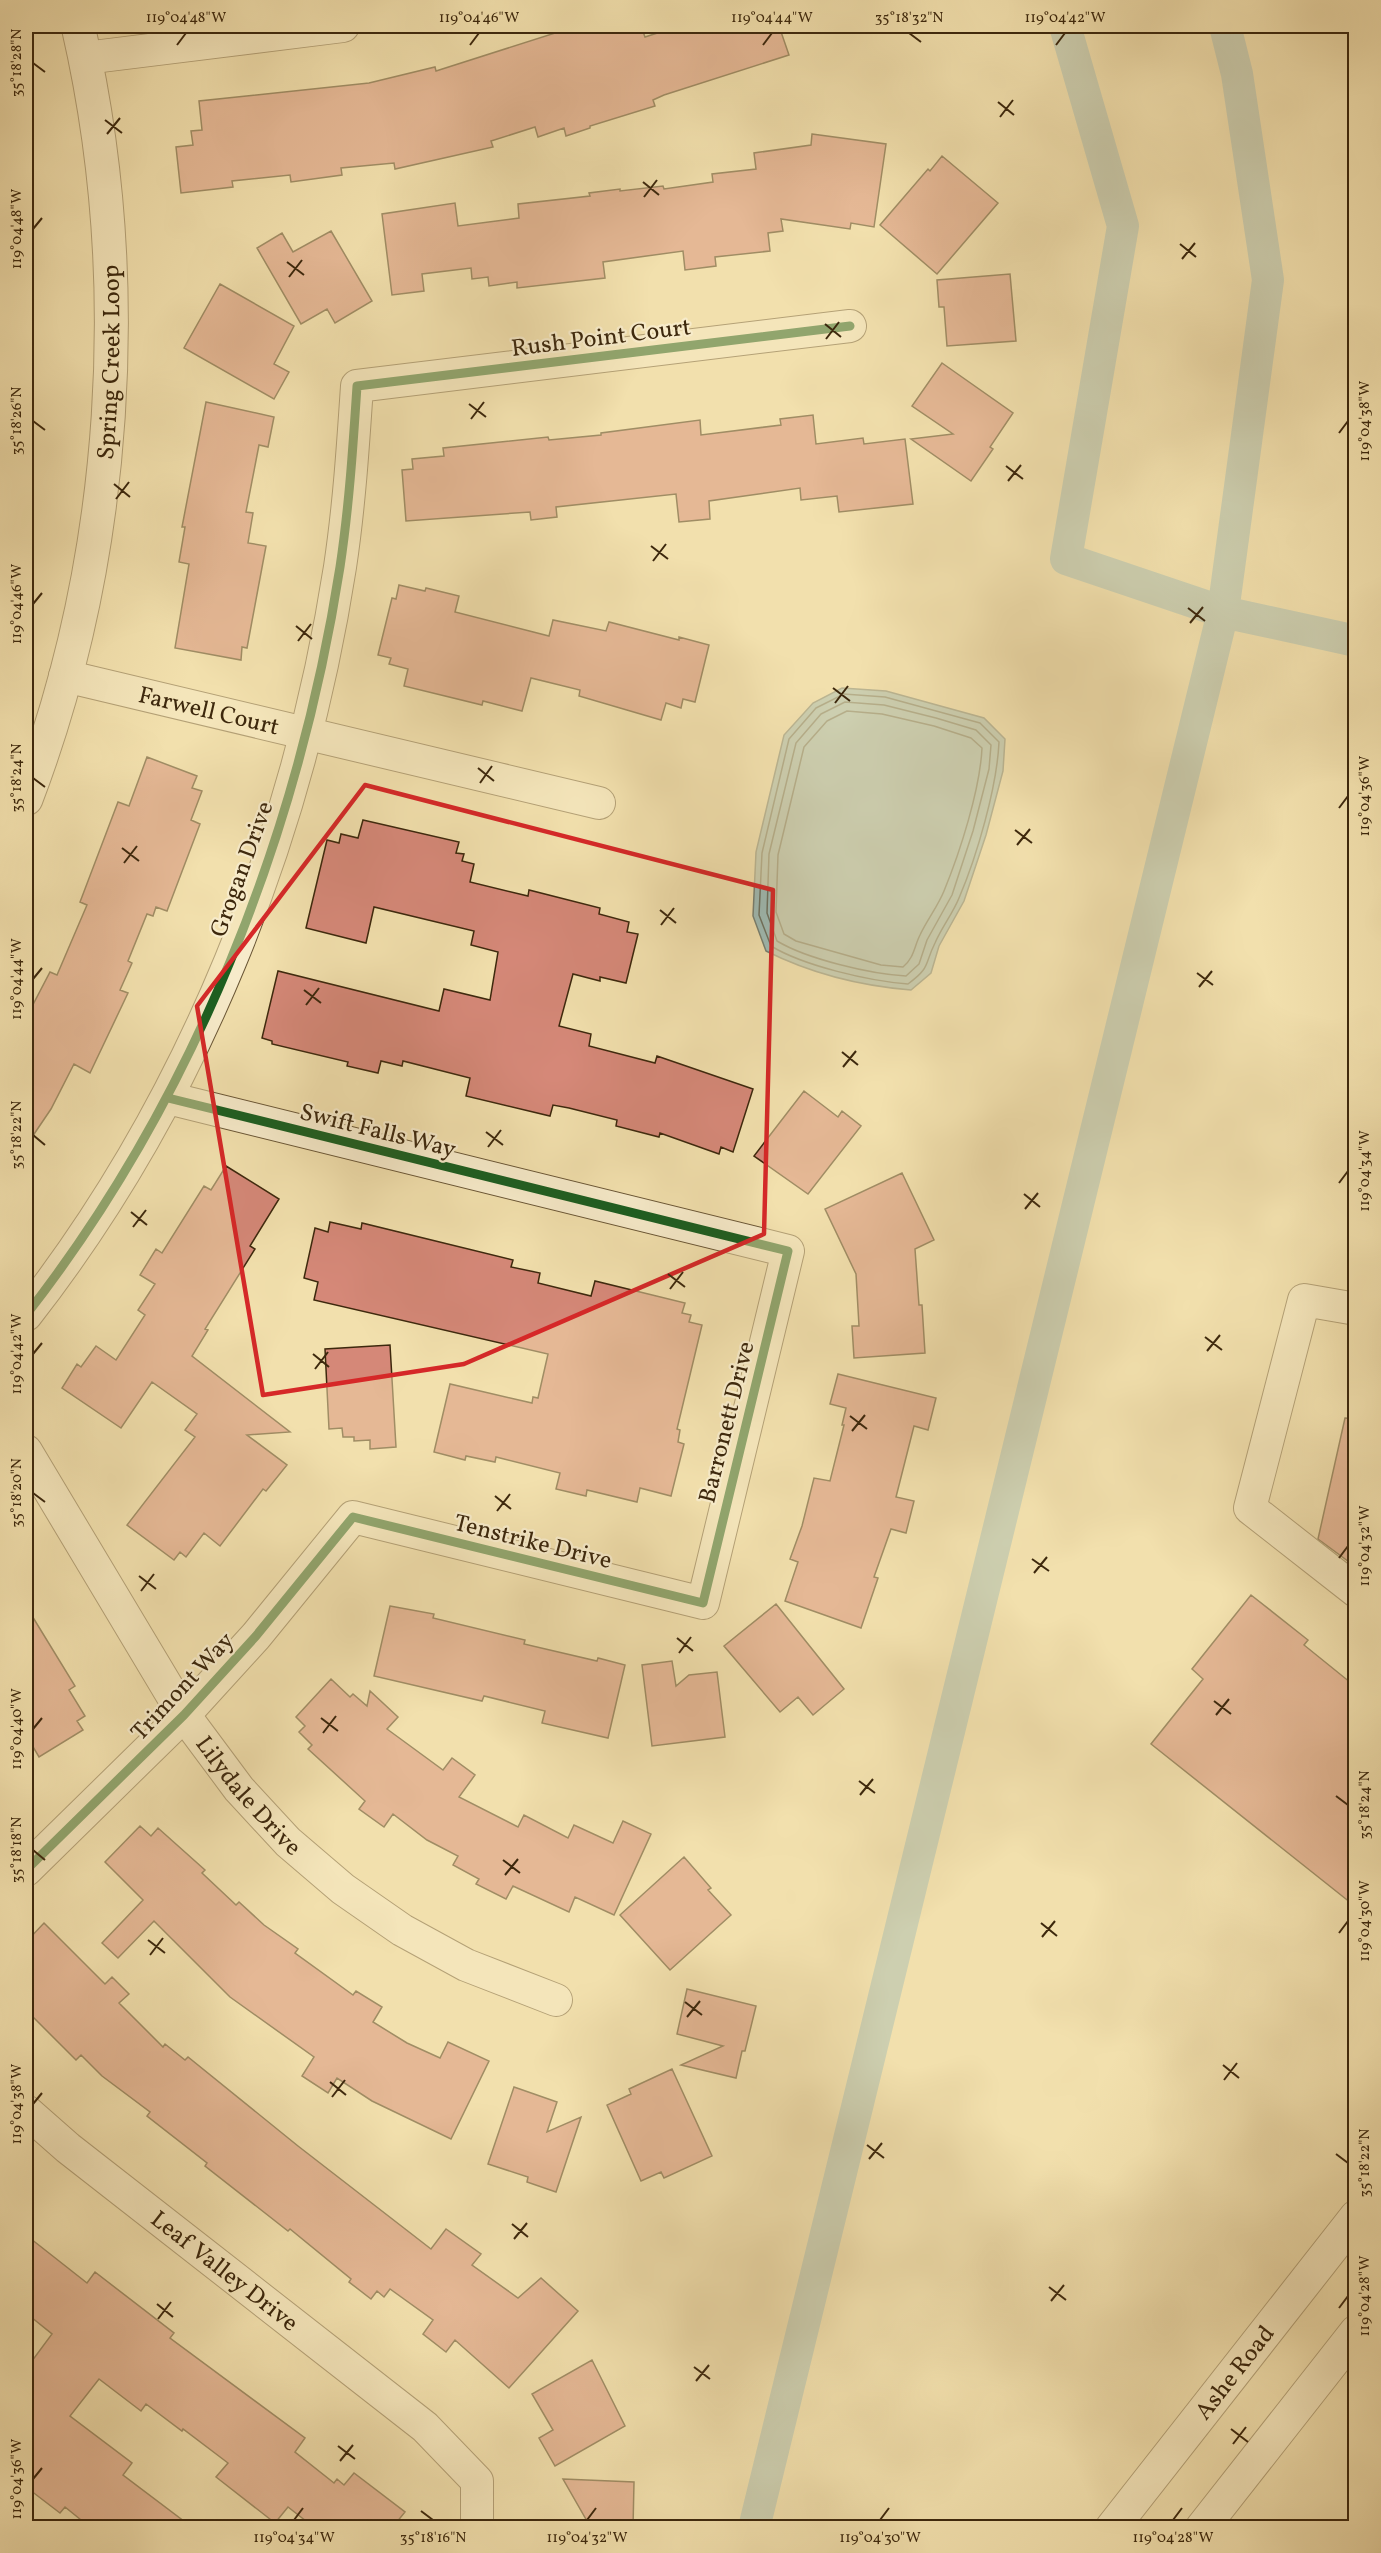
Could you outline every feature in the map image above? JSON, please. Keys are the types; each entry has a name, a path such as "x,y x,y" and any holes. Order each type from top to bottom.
{"street":[{"name":"Spring Creek Loop","path":"26,799 64,676 86,584 100,488 109,391 110,294 103,178 78,26"},
{"path":"85,58 343,26"},
{"name":"Rush Point Court","path":"357,386 850,326"},
{"name":"Grogan Drive","path":"26,1315 50,1284 114,1189 168,1098 203,1024 254,898 282,818 319,678 340,567 351,482 357,386"},
{"name":"Farwell Court","path":"64,676 599,803"},
{"name":"Swift Falls Way","path":"168,1098 788,1251"},
{"name":"Barronett Drive","path":"703,1603 788,1251"},
{"path":"1356,1309 1304,1300 1250,1508 1356,1591"},
{"name":"Lilydale Drive","path":"26,1451 184,1715 239,1789 288,1842 343,1889 402,1930 466,1965 556,2000"},
{"name":"Tenstrike Drive","path":"353,1517 703,1603"},
{"name":"Trimont Way","path":"26,1870 184,1715 256,1636 353,1517"},
{"name":"Leaf Valley Drive","path":"26,2110 68,2148 425,2427 477,2481 477,2528"},
{"name":"Ashe Road","path":"1112,2528 1356,2217"},
{"path":"1202,2528 1356,2332"}],"highlighted area":[{"path":"365,785 773,890 764,1234 464,1364 263,1395 197,1006"}],"water":[{"path":"842,688 886,691 984,718 1005,739 1003,771 986,835 964,901 939,946 931,973 911,990 837,977 783,959 766,951 753,916 756,852 784,735 813,703"}],"building":[{"path":"577,26 641,26 645,37 679,26 779,26 789,55 664,95 653,100 655,106 590,126 590,128 566,136 564,128 538,137 535,127 491,141 493,147 395,169 394,163 341,168 342,175 291,182 290,175 232,181 233,187 181,193 176,147 193,145 191,131 202,130 199,101 369,83 435,67 436,71"},
{"path":"812,134 886,144 874,227 851,223 850,229 781,219 783,231 768,233 770,251 715,257 716,266 685,270 683,251 603,262 605,278 517,288 517,282 489,286 488,277 472,279 471,268 422,274 424,291 392,295 382,214 455,203 458,226 519,218 518,204 590,196 589,193 620,189 620,191 663,186 664,189 713,182 712,174 756,169 754,153 811,145"},
{"path":"942,156 998,203 937,274 880,225"},
{"path":"331,231 372,301 335,323 327,309 301,324 257,248 282,233 293,252"},
{"path":"1010,274 1016,341 947,346 944,307 939,307 937,280"},
{"path":"220,284 294,326 274,364 289,372 274,399 184,348"},
{"path":"942,363 1013,413 990,447 993,449 971,481 911,439 953,434 912,406"},
{"path":"206,402 274,417 268,447 259,445 246,512 253,513 248,543 266,546 247,648 242,647 241,660 175,648 189,564 179,562 185,527 182,527"},
{"path":"813,415 816,444 863,438 864,444 905,439 913,504 839,512 837,496 801,500 800,488 709,501 710,519 679,522 676,494 556,507 557,517 531,520 530,512 406,521 402,470 413,469 412,459 444,456 443,448 548,437 549,440 601,435 601,433 700,420 701,435 781,425 780,419"},
{"path":"399,585 425,591 426,588 459,596 455,612 549,636 553,620 606,631 609,622 679,640 679,637 709,645 695,702 683,699 681,708 666,703 661,720 579,696 580,690 531,678 522,711 483,701 482,705 404,686 408,669 389,664 391,658 378,655 392,598 396,599"},
{"path":"147,757 197,776 192,788 202,791 191,820 200,824 167,911 156,907 153,916 147,914 128,961 132,963 120,990 128,993 90,1073 74,1064 51,1109 26,1146 26,1018 50,972 57,975 87,905 80,902 118,802 129,806"},
{"path":"363,820 459,842 456,853 464,854 462,861 474,864 470,882 528,896 529,890 600,908 599,914 629,922 627,932 638,934 626,983 600,977 600,981 573,974 559,1026 591,1034 589,1046 655,1063 657,1056 753,1089 733,1152 721,1147 719,1154 660,1133 659,1137 616,1126 617,1120 569,1108 553,1105 550,1116 466,1096 470,1078 403,1061 402,1066 381,1061 378,1073 347,1066 348,1062 272,1044 272,1041 262,1038 278,971 439,1011 444,989 490,1000 498,952 471,945 474,931 374,907 366,943 306,928 327,840 339,843 341,834 358,838"},
{"path":"804,1091 838,1117 842,1111 861,1126 808,1194 754,1156"},
{"path":"226,1166 279,1199 250,1246 255,1249 205,1329 208,1330 192,1356 290,1432 247,1435 287,1465 266,1491 263,1489 220,1546 204,1533 186,1557 180,1552 174,1560 127,1525 195,1437 185,1430 197,1414 152,1382 121,1428 62,1388 77,1364 81,1367 96,1346 116,1360 145,1315 138,1310 155,1284 140,1275 156,1249 162,1253 204,1186 211,1190"},
{"path":"902,1173 934,1240 915,1249 925,1353 854,1358 852,1326 859,1326 856,1274 825,1209"},
{"path":"330,1222 361,1229 362,1223 513,1260 511,1267 540,1273 538,1283 591,1296 595,1281 685,1303 682,1313 691,1315 689,1322 702,1325 677,1429 680,1430 678,1442 684,1444 671,1496 640,1488 637,1502 587,1490 586,1496 556,1489 560,1473 496,1457 495,1462 466,1456 465,1460 434,1452 450,1384 532,1403 533,1397 538,1398 548,1354 314,1300 318,1282 304,1278 315,1228 328,1232"},
{"path":"390,1345 396,1447 370,1449 370,1440 354,1441 354,1437 343,1437 342,1428 329,1429 325,1349"},
{"path":"838,1374 936,1398 928,1430 914,1426 896,1497 914,1501 906,1533 891,1529 874,1577 878,1578 861,1628 785,1601 798,1562 790,1559 802,1526 814,1478 830,1481 844,1425 842,1425 846,1408 830,1404"},
{"path":"1345,1418 1356,1419 1356,1567 1318,1539"},
{"path":"1251,1595 1308,1640 1304,1645 1356,1687 1356,1907 1151,1744 1203,1679 1192,1669"},
{"path":"776,1604 844,1689 813,1715 798,1697 780,1712 724,1646"},
{"path":"26,1606 75,1686 69,1690 85,1716 77,1721 83,1730 39,1757 26,1735"},
{"path":"390,1606 434,1614 433,1618 525,1640 524,1644 625,1665 608,1738 542,1723 545,1711 484,1696 482,1701 374,1676"},
{"path":"672,1661 676,1686 689,1675 717,1672 725,1737 652,1746 642,1665"},
{"path":"331,1679 350,1697 353,1694 367,1706 370,1691 398,1717 387,1729 443,1770 452,1758 475,1775 459,1797 518,1827 524,1815 568,1838 574,1825 613,1843 623,1821 651,1834 614,1915 575,1897 569,1912 513,1886 506,1899 476,1884 479,1879 453,1865 458,1856 427,1840 393,1814 384,1827 359,1809 365,1801 308,1749 312,1745 299,1732 305,1726 296,1717"},
{"path":"140,1826 151,1836 158,1828 205,1870 202,1873 236,1905 239,1902 264,1925 298,1949 295,1953 353,1995 356,1991 382,2007 373,2022 407,2043 440,2058 448,2042 489,2061 451,2139 372,2101 337,2078 328,2093 302,2076 314,2057 230,1997 154,1921 118,1958 102,1943 143,1900 105,1862"},
{"path":"684,1857 711,1888 708,1890 731,1915 670,1970 620,1915"},
{"path":"44,1923 105,1984 112,1977 129,1994 119,2003 163,2047 165,2044 185,2060 188,2057 431,2249 446,2229 481,2254 472,2265 518,2298 541,2278 578,2311 509,2388 455,2340 446,2352 423,2334 433,2320 390,2289 384,2297 377,2291 371,2299 349,2282 351,2279 290,2229 288,2231 205,2166 207,2163 147,2116 150,2112 102,2076 81,2055 76,2060 26,2010 26,1942"},
{"path":"687,1989 756,2006 736,2078 681,2065 723,2046 677,2034"},
{"path":"672,2069 712,2156 664,2178 661,2172 641,2181 607,2105 631,2094 629,2089"},
{"path":"514,2087 557,2102 547,2132 581,2117 556,2192 527,2182 528,2177 488,2164"},
{"path":"26,2235 87,2283 95,2272 174,2333 170,2338 305,2438 295,2452 334,2483 337,2479 344,2485 354,2473 405,2512 392,2528 315,2528 288,2507 275,2523 216,2477 228,2463 146,2404 141,2411 99,2379 70,2416 132,2463 123,2475 193,2528 91,2528 65,2507 60,2513 26,2487 26,2369 52,2334 26,2313"},
{"path":"592,2360 625,2426 555,2466 539,2438 553,2430 532,2394"},
{"path":"563,2479 634,2482 633,2528 591,2528"}],"waterway":[{"path":"1065,26 1123,226 1066,559 1223,612 1356,641"},
{"path":"754,2528 1223,612 1268,280 1237,74 1225,26"}],"cycle path":[{"path":"26,1315 86,1232 140,1145 188,1055 230,961 266,865 297,767 321,668 343,544 357,386 850,326"},
{"path":"26,1870 184,1715 256,1636 353,1517 703,1603 788,1251 168,1098"}]}
